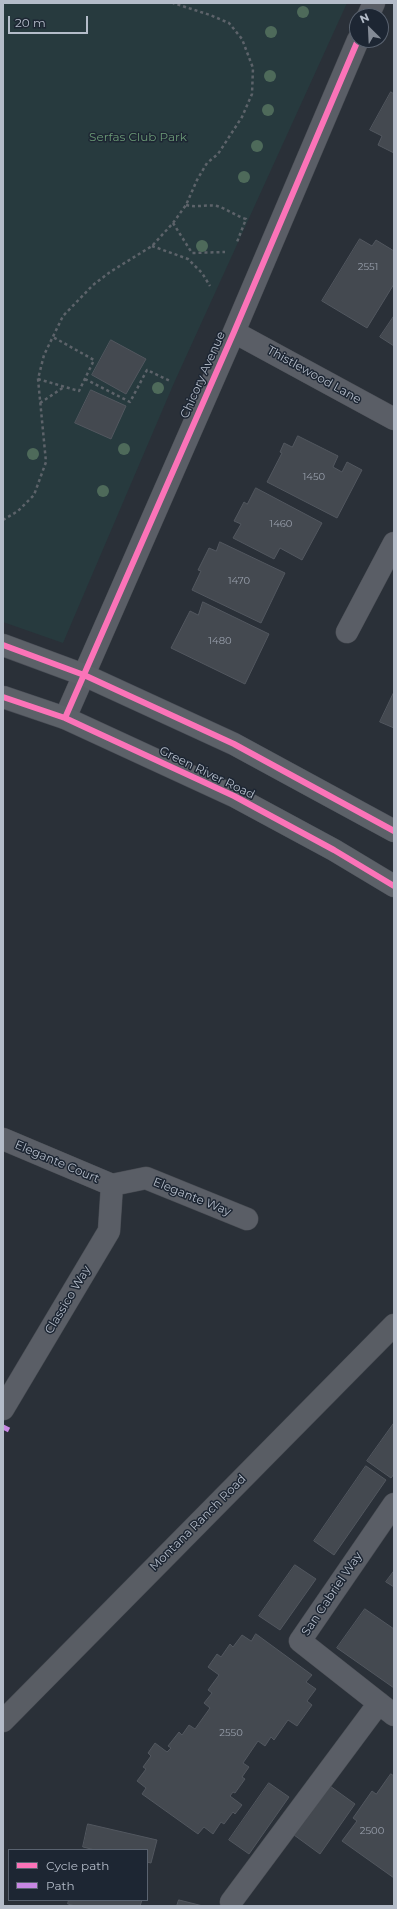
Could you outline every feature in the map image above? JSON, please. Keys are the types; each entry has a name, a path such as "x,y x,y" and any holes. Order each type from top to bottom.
{"main road":[{"path":"3,645 84,675 234,744 394,831"},
{"name":"Green River Road","path":"3,697 65,718 234,796 334,850 394,886"}],"street":[{"name":"Chicory Avenue","path":"65,718 234,332 355,48"},
{"name":"Thistlewood Lane","path":"234,332 394,419"},
{"path":"347,632 394,543"},
{"name":"Elegante Court","path":"3,1139 112,1185"},
{"name":"Elegante Way","path":"112,1185 146,1178 247,1219"},
{"name":"Classico Way","path":"3,1409 109,1230 112,1185"},
{"name":"Montana Ranch Road","path":"3,1721 394,1325"},
{"name":"San Gabriel Way","path":"231,1902 387,1709 300,1641 394,1504"}],"path":[{"path":"3,520 18,511 34,495 46,462 38,379 44,355 63,316 93,285 110,272 152,246 173,222 186,205 197,180 207,163 218,154 242,116 252,94 253,68 242,39 229,23 173,3"},
{"path":"186,205 197,207 208,205 218,207 246,219 237,242"},
{"path":"173,222 192,253"},
{"path":"152,246 188,259 202,273 210,286"},
{"path":"192,253 225,252"},
{"path":"188,259 192,253"},
{"path":"38,379 79,391 94,360 52,337"},
{"path":"85,379 130,402 147,370 170,381"},
{"path":"40,403 65,387"}],"green space":[{"name":"Serfas Club Park","path":"3,3 347,3 174,383 63,643 3,622"}],"building":[{"path":"391,92 394,94 394,153 378,145 382,136 370,130"},
{"path":"360,239 372,246 376,240 394,251 394,284 367,328 322,301"},
{"path":"394,316 394,346 380,337"},
{"path":"111,340 146,359 126,394 92,375"},
{"path":"91,390 126,406 111,439 75,423"},
{"path":"298,436 338,456 333,467 342,472 347,462 362,470 337,518 267,482 282,453 280,452 284,443 292,447"},
{"path":"256,488 322,523 302,560 280,548 274,559 233,538 241,524 234,521 244,502 247,504"},
{"path":"220,542 285,573 261,623 192,590 201,571 198,570 209,548 216,551"},
{"path":"203,602 269,634 245,684 171,648 190,611 198,615"},
{"path":"394,692 394,728 380,722"},
{"path":"394,1423 394,1474 391,1478 367,1461"},
{"path":"366,1466 386,1480 334,1555 314,1541"},
{"path":"295,1565 316,1579 280,1630 259,1616"},
{"path":"394,1571 394,1587 386,1582"},
{"path":"365,1609 394,1629 394,1688 337,1648"},
{"path":"256,1634 312,1675 306,1682 316,1689 307,1701 312,1705 297,1726 288,1720 274,1740 271,1737 265,1746 258,1741 243,1763 249,1767 242,1777 245,1779 235,1793 233,1792 230,1796 242,1805 235,1814 233,1812 224,1824 221,1822 213,1834 204,1827 198,1834 142,1794 146,1788 137,1781 146,1769 143,1767 151,1756 148,1753 155,1743 167,1752 171,1748 168,1746 179,1732 182,1735 189,1725 195,1729 210,1708 204,1703 212,1693 208,1690 219,1675 208,1667 217,1654 221,1657 230,1644 233,1647 242,1635 251,1641"},
{"path":"391,1774 394,1776 394,1878 342,1841 357,1821 353,1818 372,1791 376,1794"},
{"path":"269,1783 289,1797 249,1854 229,1840"},
{"path":"330,1786 355,1804 320,1854 294,1835"},
{"path":"88,1824 157,1840 151,1863 148,1862 148,1849 91,1849 83,1847"},
{"path":"179,1900 203,1906 177,1906"},
{"path":"69,1901 142,1901 140,1906 75,1906 68,1904"}],"marked path":[{"path":"3,1427 9,1430"}],"cycle path":[{"path":"65,718 234,332 355,48"},
{"path":"3,645 84,675 234,744 394,831"},
{"path":"3,697 65,718 234,796 334,850 394,886"}]}
